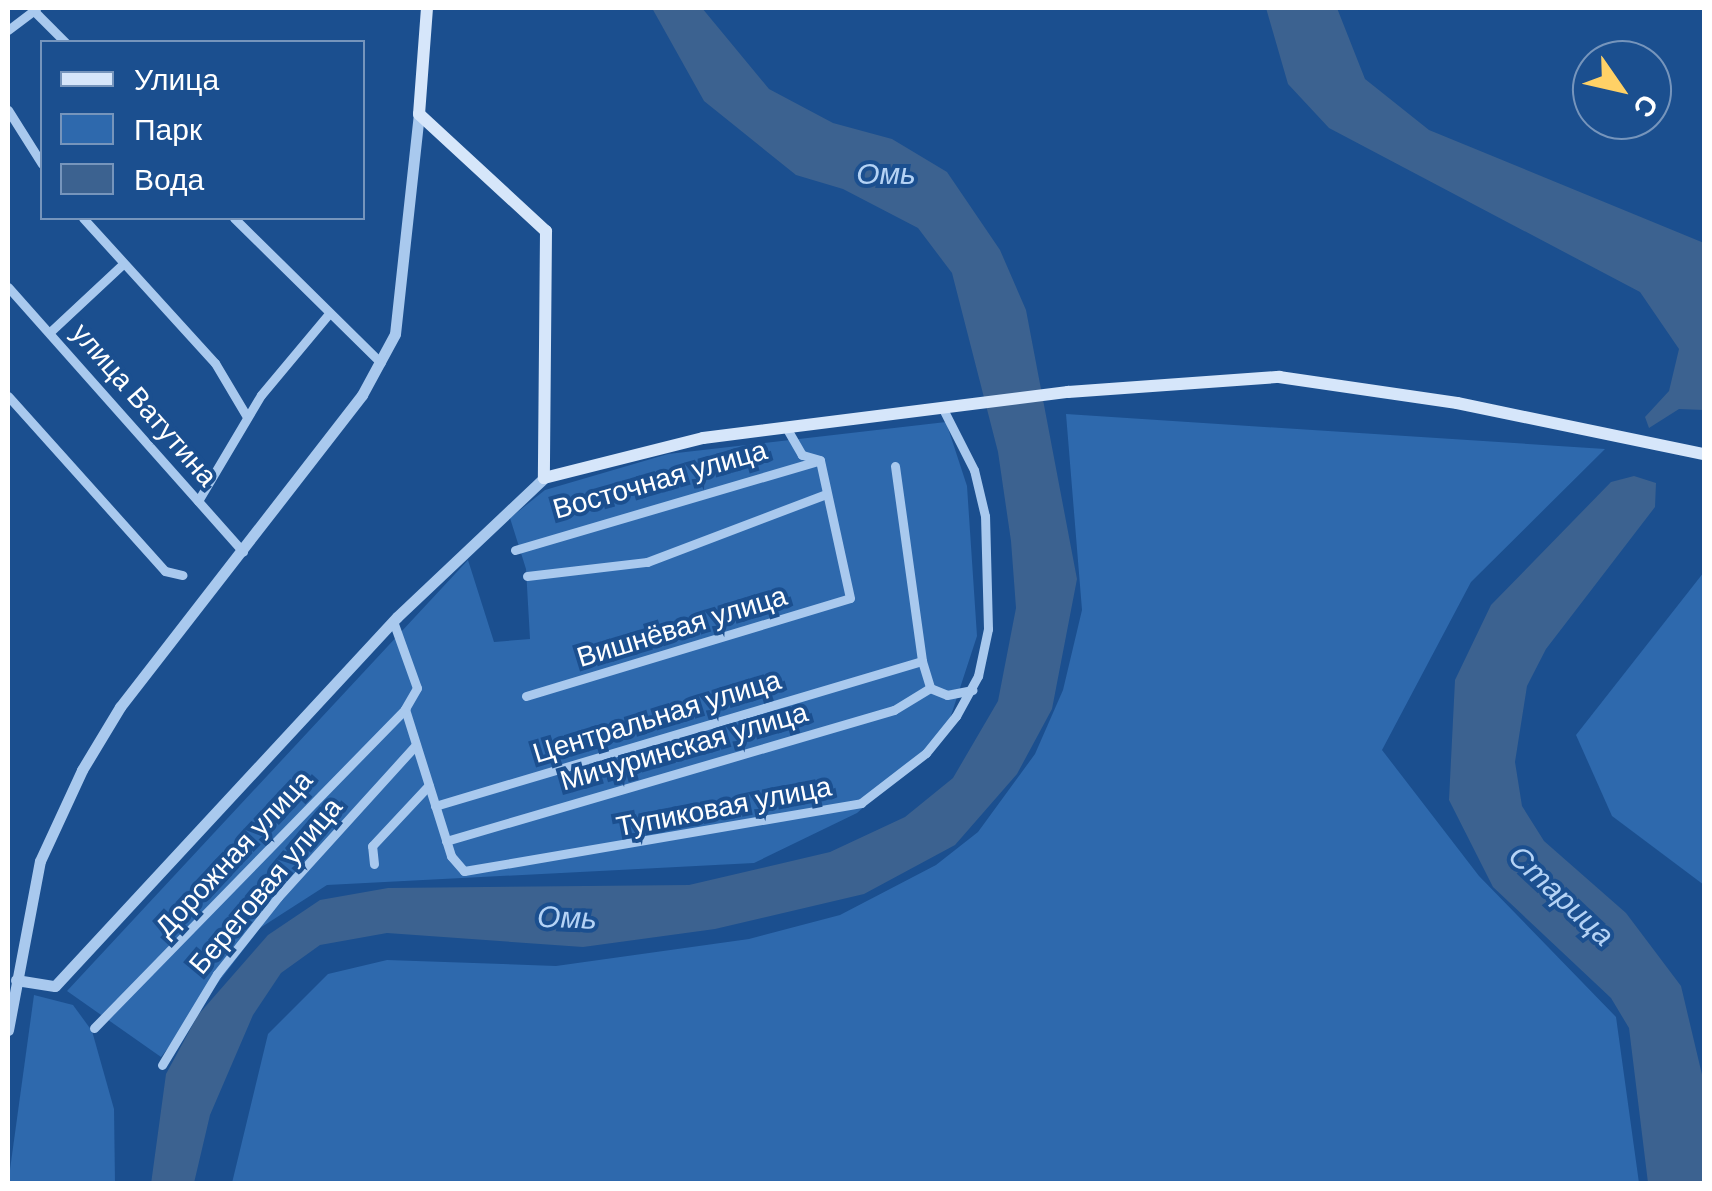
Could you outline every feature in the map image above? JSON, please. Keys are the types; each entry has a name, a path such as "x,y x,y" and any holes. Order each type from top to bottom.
{"main road":[{"path":"426,8 419,114 546,232 544,478 703,438 1068,392 1279,377 1457,403 1704,454"}],"street":[{"path":"8,30 36,9 63,40"},
{"path":"8,110 40,161"},
{"path":"8,1030 40,860 82,770 120,707 245,554 381,363 401,298 419,114"},
{"path":"85,220 215,363 247,416"},
{"path":"236,220 328,315 381,363"},
{"path":"50,332 123,264"},
{"name":"улица Ватутина","path":"8,287 245,554"},
{"path":"198,501 247,416 328,315"},
{"path":"8,396 165,570 184,575"},
{"name":"Тупиковая улица","path":"446,842 464,872 482,874 861,803 926,753 972,690 988,628 985,516 974,470 945,406"},
{"path":"526,576 647,562 826,494 820,460 802,456 786,427"},
{"name":"Восточная улица","path":"515,550 820,460"},
{"path":"894,466 922,661 930,688 947,695 972,690"},
{"path":"16,980 55,986 393,621 544,478"},
{"name":"Вишнёвая улица","path":"526,696 850,598 826,494"},
{"path":"393,621 417,688 405,709 446,842"},
{"name":"Центральная улица","path":"435,806 922,661"},
{"name":"Мичуринская улица","path":"446,842 894,710 930,688"},
{"name":"Дорожная улица","path":"94,1028 405,709"},
{"name":"Береговая улица","path":"162,1065 242,943 416,745"},
{"path":"374,864 372,846 429,785"}],"green space":[{"path":"1066,414 1605,449 1471,582 1382,750 1479,876 1616,1017 1639,1183 232,1183 268,1034 328,974 387,960 556,966 749,939 840,915 936,865 978,832 1035,754 1063,690 1082,610"},
{"path":"946,422 967,486 977,636 944,737 857,813 754,863 327,885 260,928 161,1057 67,991 468,560 494,642 530,639 526,569 510,518 545,490 668,454"},
{"path":"1704,572 1704,885 1612,816 1576,735"},
{"path":"34,995 73,1005 92,1031 114,1109 115,1183 8,1184"}],"water":[{"name":"Омь","path":"652,8 702,8 769,89 833,123 892,139 947,172 1000,250 1026,310 1077,579 1052,709 1017,774 955,845 864,894 715,929 583,947 387,933 320,945 281,973 253,1015 210,1115 194,1183 151,1184 166,1074 198,1015 268,935 320,900 388,888 689,885 830,852 905,817 953,778 998,701 1016,608 1011,541 998,452 952,273 918,228 843,189 796,175 704,101"},
{"path":"1266,8 1337,8 1365,79 1429,130 1704,243 1704,410 1679,409 1649,428 1645,417 1669,391 1679,349 1640,292 1329,128 1288,84"},
{"name":"Старица","path":"1634,476 1656,483 1655,507 1546,649 1527,686 1515,762 1522,806 1544,841 1626,913 1681,986 1704,1083 1704,1183 1648,1183 1629,1028 1611,998 1493,887 1449,800 1455,680 1491,605 1611,482"}]}
